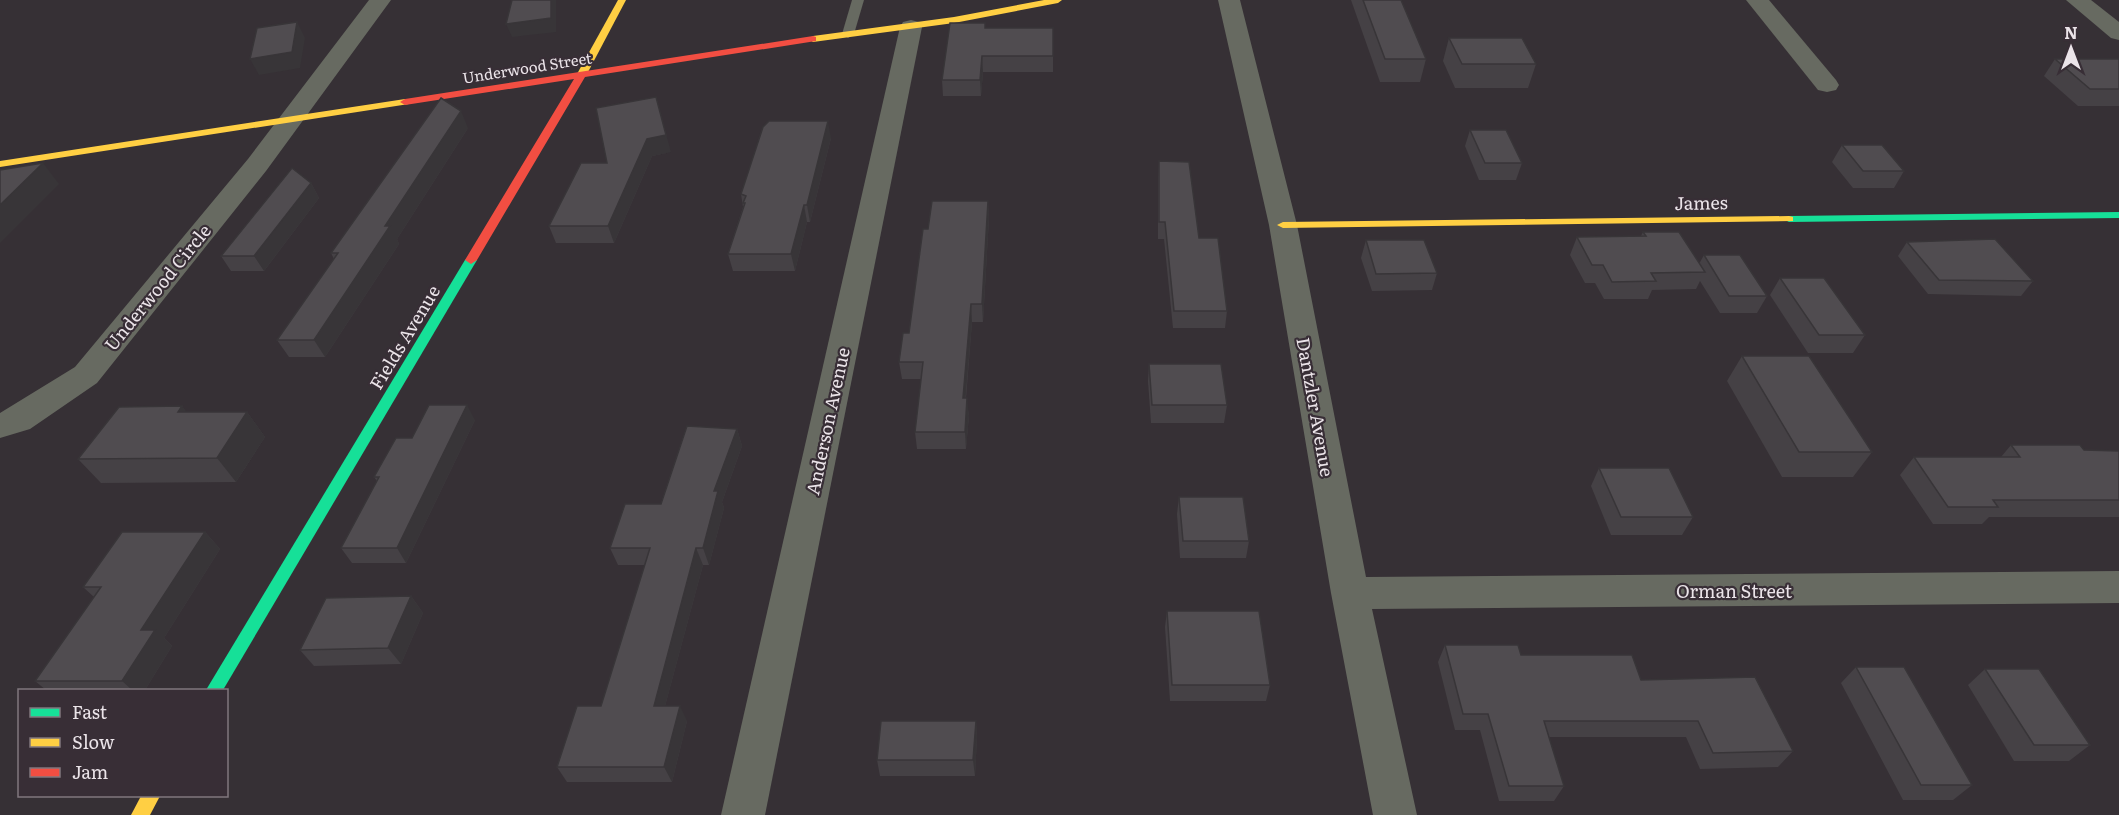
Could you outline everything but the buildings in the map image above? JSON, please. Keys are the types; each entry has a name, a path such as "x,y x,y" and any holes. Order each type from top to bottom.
{"street":[{"name":"Underwood Circle","path":"0,426 18,420 86,375 324,79 380,0"},
{"name":"Fields Avenue","path":"215,689 582,75 622,0"},
{"name":"Underwood Street","path":"0,164 848,34 911,27 1016,10 1058,0"},
{"name":"Dantzler Avenue","path":"1229,0 1283,225 1350,593 1395,815"},
{"path":"1757,0 1827,85"},
{"path":"2077,0 2119,33"},
{"name":"Anderson Avenue","path":"743,815 911,27"},
{"name":"James","path":"1283,225 2119,215"},
{"name":"Orman Street","path":"1350,593 2119,587"},
{"path":"140,815 150,797"}],"lane":[{"path":"848,34 858,0"}],"traffic: fast":[{"path":"1789,219 2119,215"},
{"path":"215,689 471,260"}],"traffic: slow":[{"path":"582,74 622,0"},
{"path":"813,39 954,20 1058,0"},
{"path":"0,164 405,102"},
{"path":"1283,225 1789,219"},
{"path":"140,815 150,797"}],"traffic: jam":[{"path":"405,102 813,39"},
{"path":"471,260 582,74"}]}
